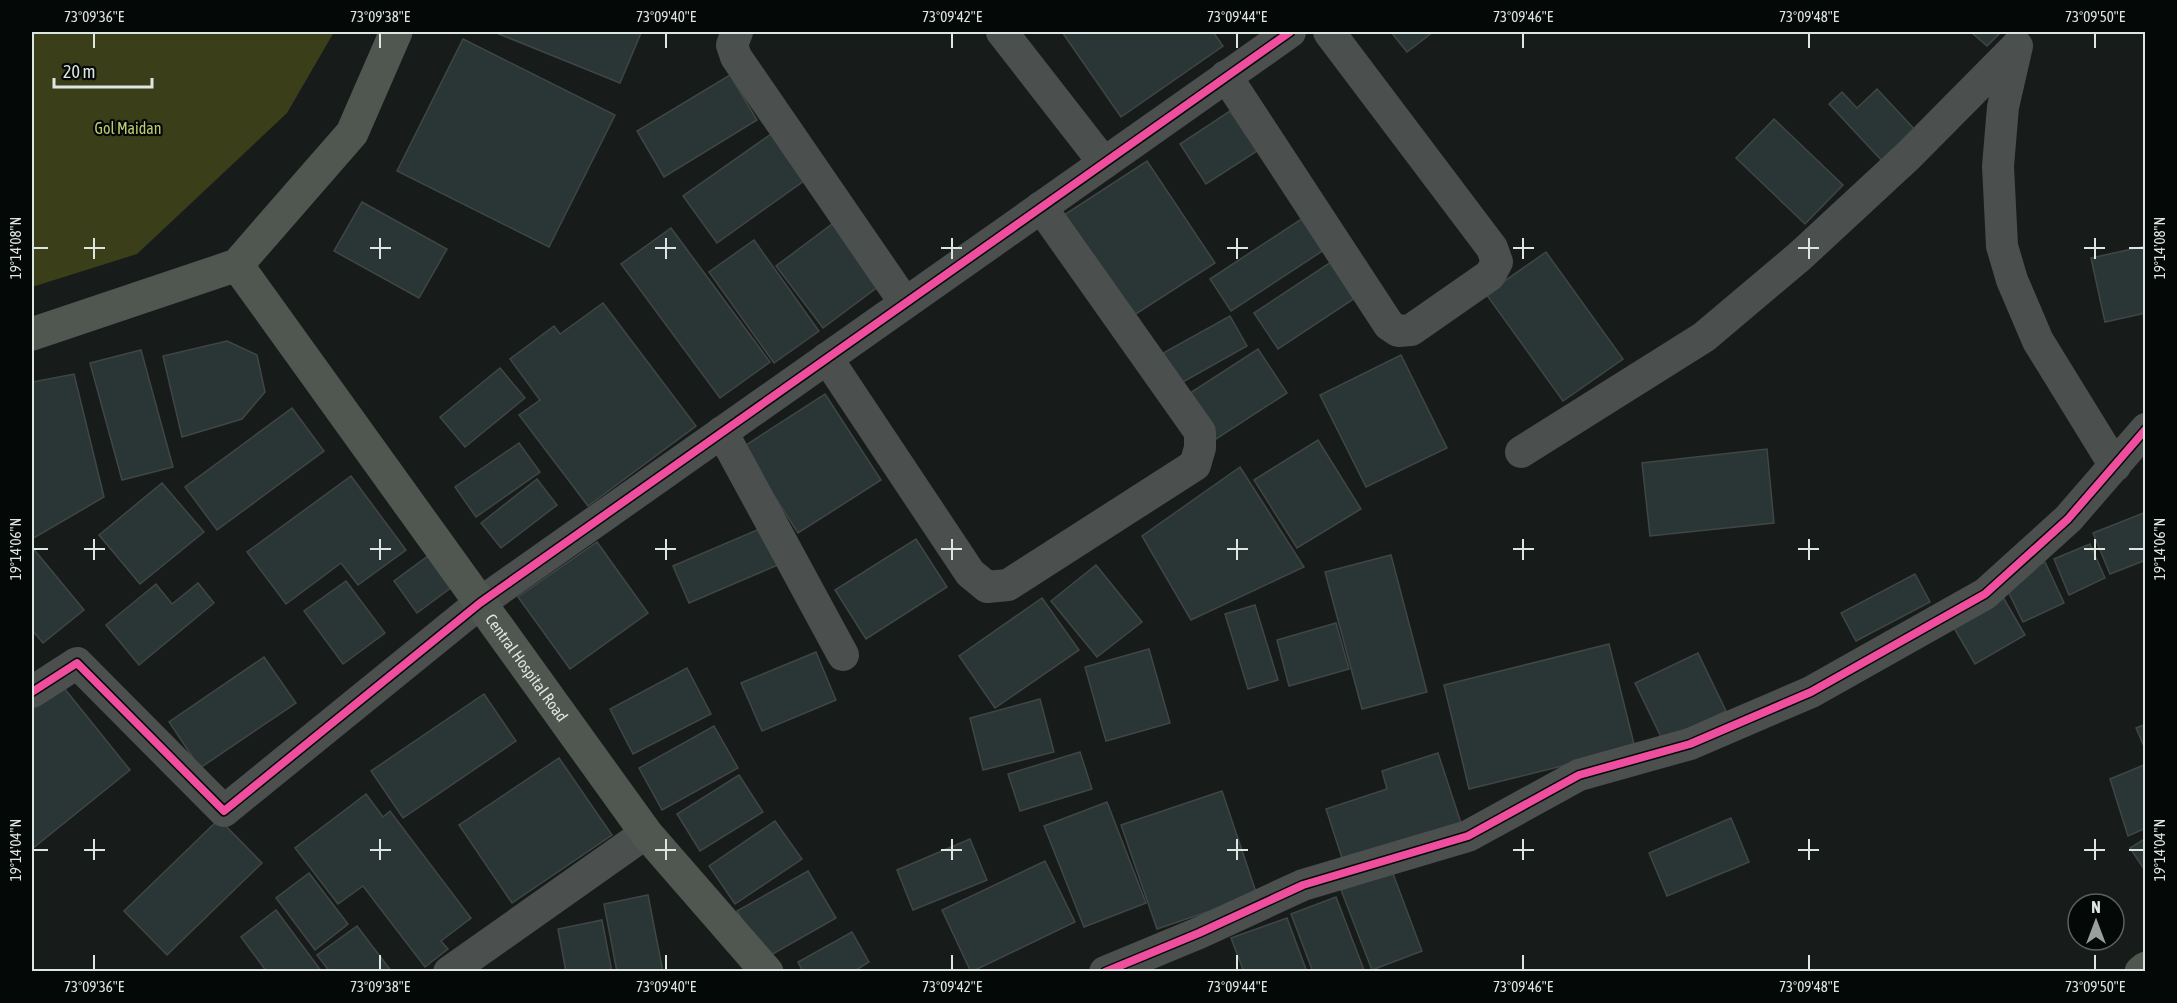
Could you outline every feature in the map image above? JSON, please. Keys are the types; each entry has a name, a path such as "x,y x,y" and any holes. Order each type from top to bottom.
{"street":[{"path":"32,334 237,266 352,133 396,32"},
{"path":"737,32 732,45 736,57 905,303"},
{"path":"1002,32 1104,163"},
{"path":"32,692 77,663 224,811 480,603 1290,32"},
{"path":"1226,76 1389,325 1398,331 1411,330 1490,275 1497,262 1492,248 1329,32"},
{"path":"1521,452 1704,337 1800,256 1908,156 2023,39"},
{"path":"2023,39 2003,107 1998,166 2002,246 2012,280 2038,341 2115,466"},
{"path":"827,358 970,573 987,587 1008,585 1195,465 1200,448 1200,432 1041,207"},
{"name":"Central Hospital Road","path":"237,266 646,833 767,972"},
{"path":"1105,972 1199,933 1303,885 1468,836 1579,775 1690,744 1811,692 1985,594 2068,519 2145,429"},
{"path":"722,432 843,655"},
{"path":"449,972 646,833"},
{"path":"2141,972 2145,968"}],"green space":[{"name":"Gol Maidan","path":"32,32 334,32 287,113 137,254 32,287"}],"building":[{"path":"494,32 637,32 641,33 620,83"},
{"path":"1062,32 1213,32 1223,46 1121,117"},
{"path":"1391,32 1433,32 1407,52"},
{"path":"1971,32 2001,32 1987,46"},
{"path":"463,39 615,115 549,247 397,171"},
{"path":"730,75 757,120 664,177 637,131"},
{"path":"1877,89 1917,132 1884,163 1829,104 1842,92 1857,108"},
{"path":"1230,111 1257,151 1206,184 1180,144"},
{"path":"1774,119 1843,185 1805,224 1736,158"},
{"path":"774,132 808,178 717,243 683,196"},
{"path":"1147,161 1215,263 1125,321 1058,219"},
{"path":"362,202 447,249 419,298 334,251"},
{"path":"1306,216 1327,248 1231,311 1210,279"},
{"path":"840,218 887,280 823,328 776,266"},
{"path":"671,228 770,362 720,398 621,264"},
{"path":"754,240 819,331 774,363 709,272"},
{"path":"2146,246 2146,313 2105,322 2091,258"},
{"path":"1546,252 1623,359 1563,401 1486,294"},
{"path":"1331,262 1355,298 1278,349 1254,313"},
{"path":"603,303 696,426 588,506 519,415 540,400 510,359 554,326 560,334"},
{"path":"1230,316 1247,346 1174,387 1156,357"},
{"path":"227,341 257,355 265,392 242,419 182,437 163,356"},
{"path":"1258,349 1287,393 1213,441 1184,397"},
{"path":"141,350 173,467 122,480 90,363"},
{"path":"1401,355 1447,448 1366,487 1320,395"},
{"path":"500,368 525,398 465,447 440,417"},
{"path":"74,374 104,497 32,539 32,382"},
{"path":"825,394 881,480 798,533 743,447"},
{"path":"292,408 324,451 217,530 185,487"},
{"path":"1318,440 1361,509 1297,548 1254,480"},
{"path":"519,443 540,472 476,517 455,487"},
{"path":"1767,449 1774,523 1650,536 1642,463"},
{"path":"1240,467 1304,567 1191,620 1142,536"},
{"path":"351,476 406,550 358,585 341,563 286,604 247,552"},
{"path":"537,479 557,505 501,548 481,523"},
{"path":"162,483 204,532 140,584 99,535"},
{"path":"2146,512 2146,560 2110,574 2093,533"},
{"path":"771,524 787,561 689,603 673,566"},
{"path":"916,539 947,587 866,639 835,590"},
{"path":"597,542 648,613 570,669 518,597"},
{"path":"2090,544 2105,578 2069,595 2054,559"},
{"path":"32,547 84,610 43,643 32,630"},
{"path":"436,550 460,581 417,613 394,581"},
{"path":"1391,555 1427,692 1362,709 1325,572"},
{"path":"2045,562 2064,603 2023,622 2003,581"},
{"path":"1096,565 1142,622 1097,657 1051,601"},
{"path":"1915,574 1930,602 1856,641 1841,613"},
{"path":"346,581 385,633 343,664 304,611"},
{"path":"198,583 214,603 139,665 106,625 156,584 172,604"},
{"path":"2000,592 2025,635 1975,664 1950,621"},
{"path":"1042,598 1079,650 995,708 959,656"},
{"path":"1255,605 1278,680 1248,689 1225,614"},
{"path":"1336,623 1349,669 1289,686 1277,640"},
{"path":"1609,644 1635,748 1469,789 1444,685"},
{"path":"1149,649 1170,723 1106,741 1085,667"},
{"path":"816,652 836,700 762,731 741,683"},
{"path":"1698,653 1726,711 1663,741 1635,683"},
{"path":"264,657 296,703 200,768 169,722"},
{"path":"687,668 711,714 633,754 610,709"},
{"path":"56,678 130,770 32,849 32,698"},
{"path":"484,694 516,741 403,818 371,771"},
{"path":"1040,699 1054,752 983,770 970,718"},
{"path":"2146,724 2146,751 2136,728"},
{"path":"714,726 738,768 662,810 639,768"},
{"path":"1080,752 1092,789 1020,811 1008,774"},
{"path":"1438,753 1462,826 1344,864 1326,809 1387,789 1382,771"},
{"path":"559,758 612,835 512,903 459,825"},
{"path":"2146,764 2146,828 2128,836 2110,779"},
{"path":"739,775 763,812 700,851 677,814"},
{"path":"1222,791 1257,895 1157,929 1121,825"},
{"path":"366,794 383,817 390,811 471,918 441,941 448,949 425,967 363,886 338,904 295,848"},
{"path":"1107,802 1146,903 1084,927 1044,826"},
{"path":"1731,818 1749,862 1667,896 1649,853"},
{"path":"219,819 262,863 167,955 124,911"},
{"path":"775,821 802,859 735,904 709,866"},
{"path":"2146,838 2146,872 2130,848"},
{"path":"970,839 987,880 913,910 897,870"},
{"path":"1045,861 1075,922 971,972 942,910"},
{"path":"808,871 836,918 764,959 737,911"},
{"path":"1392,871 1422,951 1372,970 1341,890"},
{"path":"309,873 348,924 315,950 276,898"},
{"path":"648,895 663,972 617,972 604,904"},
{"path":"1336,897 1364,970 1361,972 1313,972 1291,914"},
{"path":"276,910 322,972 267,972 241,937"},
{"path":"1287,918 1307,972 1244,972 1231,938"},
{"path":"602,920 612,972 566,972 558,929"},
{"path":"357,926 392,972 330,972 317,955"},
{"path":"852,932 869,962 853,972 803,972 798,962"}],"cycle path":[{"path":"32,692 77,663 224,811 480,603 1290,32"},
{"path":"1105,972 1199,933 1303,885 1468,836 1579,775 1690,744 1811,692 1985,594 2068,519 2146,429"}]}
